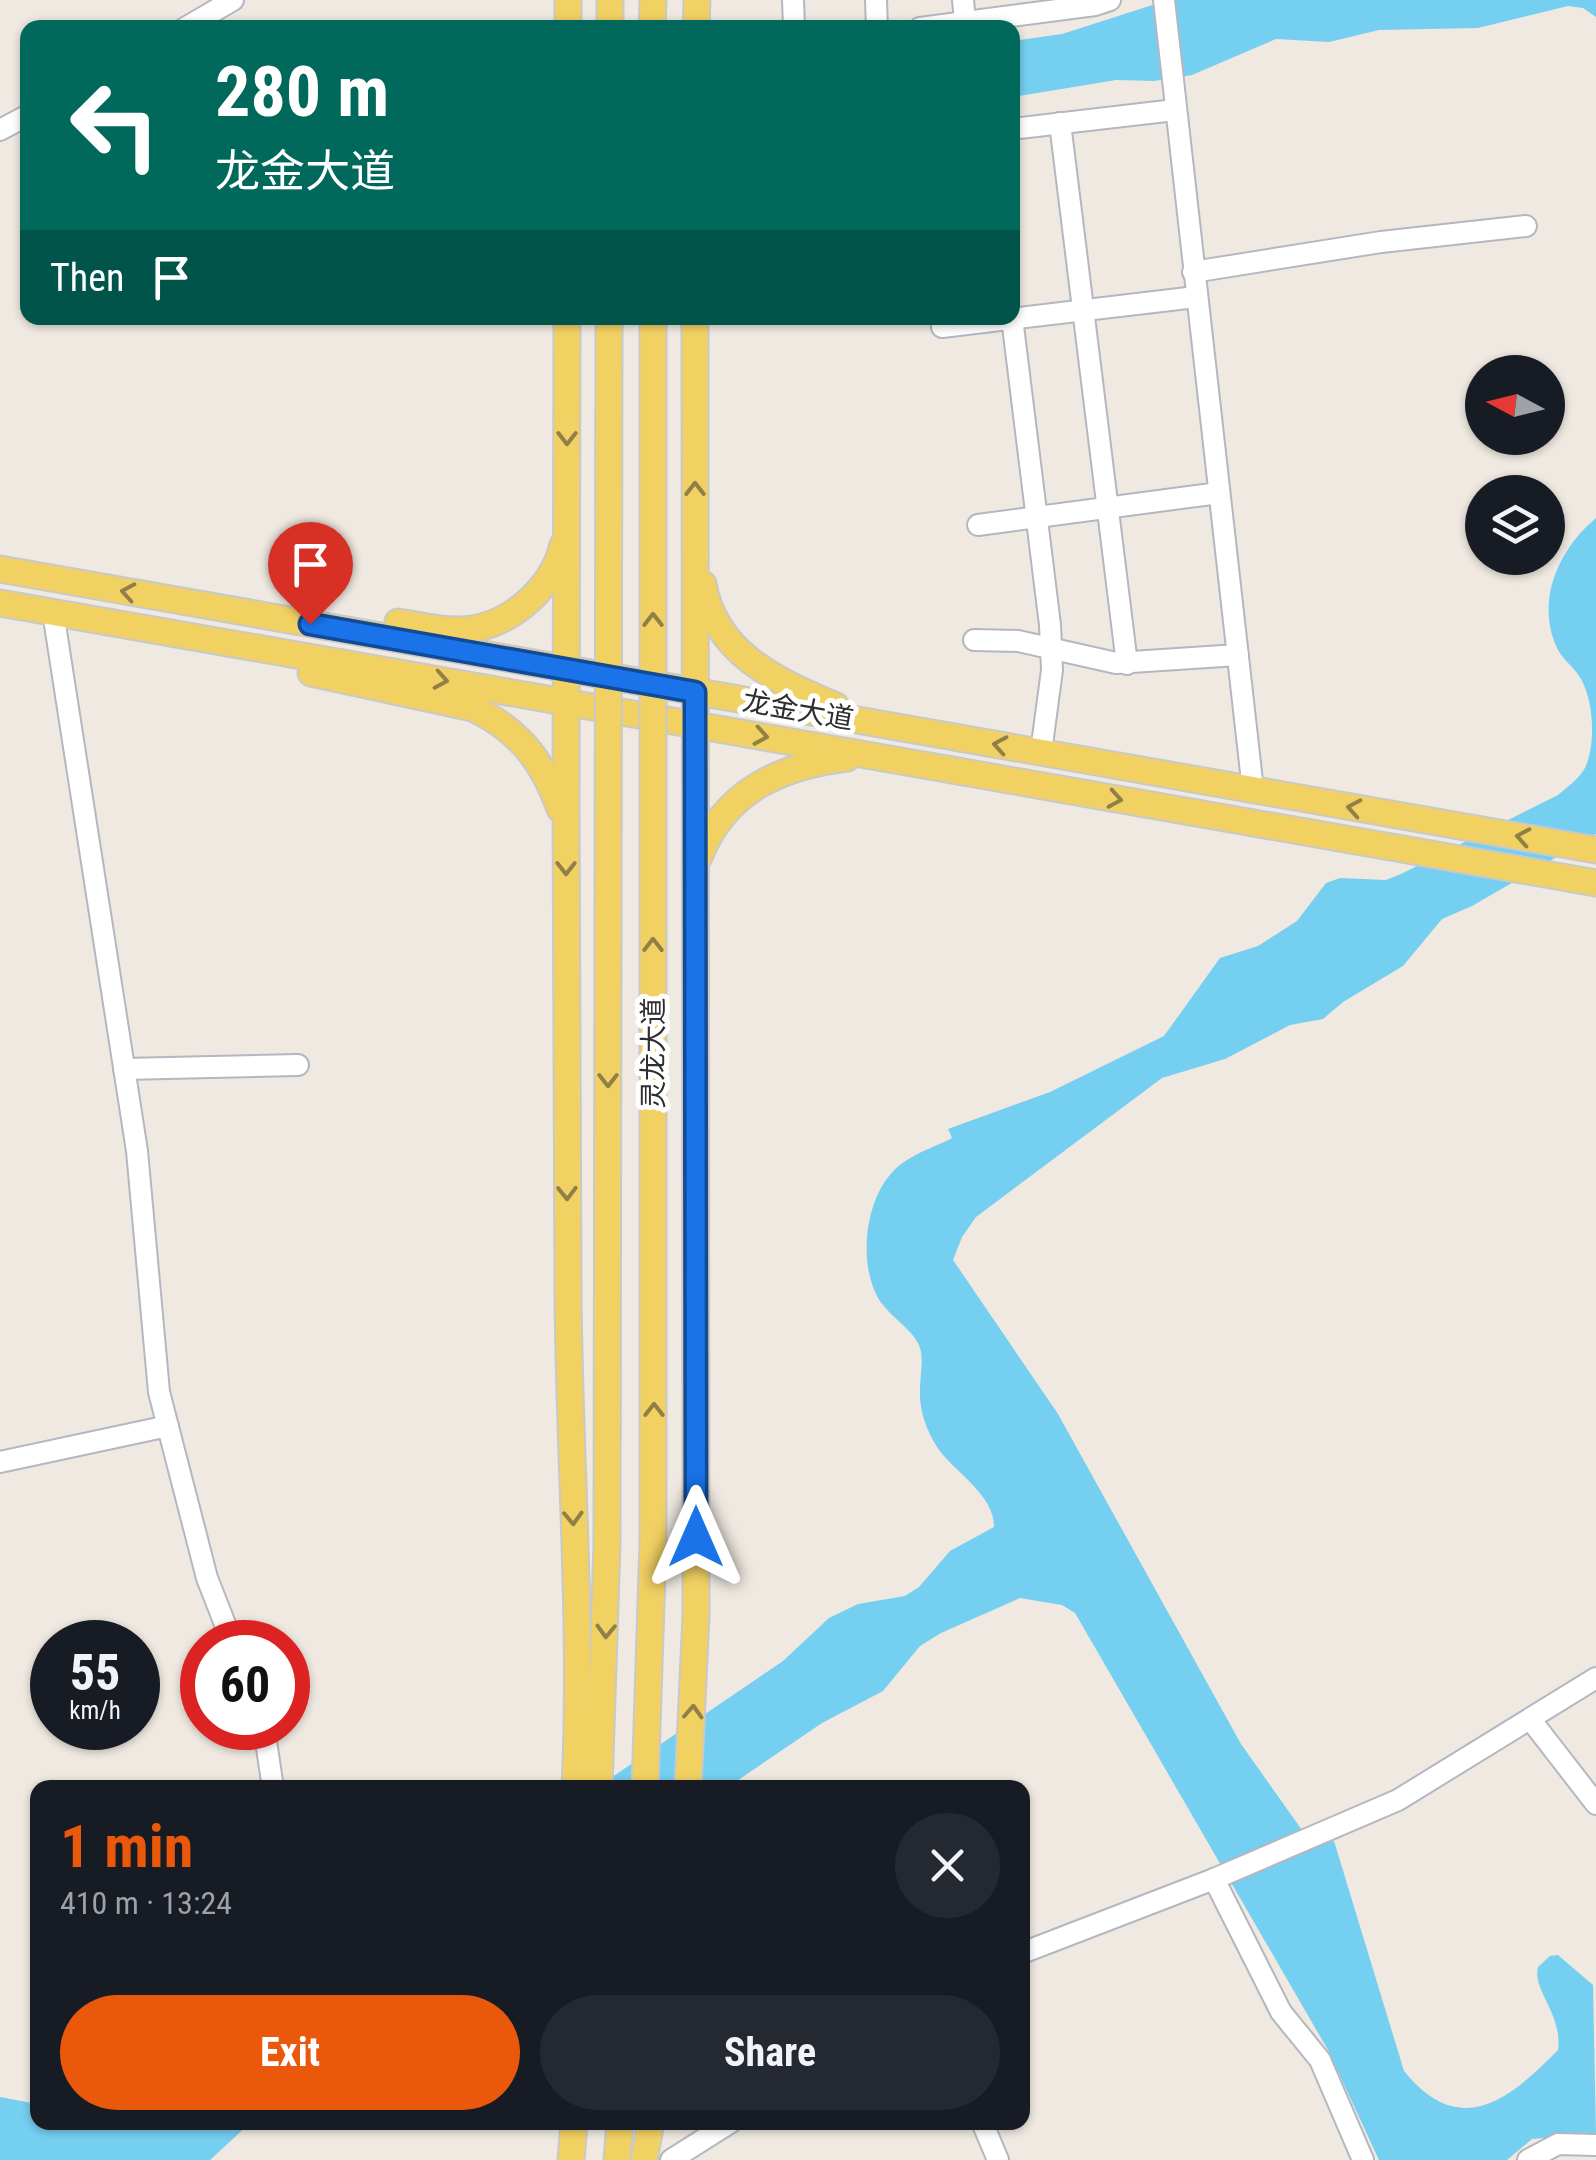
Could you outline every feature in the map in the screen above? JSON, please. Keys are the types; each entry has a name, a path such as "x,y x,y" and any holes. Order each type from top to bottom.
{"main road":[{"name":"灵龙大道","path":"599,1780 607,1543 609,325"},
{"name":"灵龙大道","path":"645,1780 653,1543 653,325"},
{"path":"688,1780 696,1636 695,325"},
{"path":"567,329 568,1382 580,1691 575,1780"},
{"path":"199,604 269,600 448,630 476,628 506,616 535,595 562,552 567,521"},
{"path":"695,543 704,593 720,627 743,656 772,679 877,724"},
{"name":"龙金大道","path":"0,569 1596,850"},
{"name":"龙金大道","path":"0,602 1596,883"},
{"path":"206,639 287,668 473,708 493,718 537,757 566,826"},
{"path":"696,872 713,826 748,789 810,765 872,756"},
{"path":"570,2160 571,2130"},
{"path":"617,2160 619,2130"},
{"path":"644,2160 649,2130"}],"street":[{"path":"198,20 233,0"},
{"path":"964,11 1110,0"},
{"path":"1164,0 1254,790"},
{"path":"1020,128 1060,124 1173,100"},
{"path":"1060,124 1128,664"},
{"path":"1194,272 1381,242 1526,226"},
{"path":"1020,317 1196,297"},
{"path":"942,327 958,325"},
{"path":"1013,325 1052,670 1041,752"},
{"path":"978,525 1219,493"},
{"path":"53,612 137,1151 158,1392 207,1578 223,1620"},
{"path":"974,640 1018,640 1100,662 1128,664 1238,654"},
{"path":"124,1069 298,1065"},
{"path":"0,1462 168,1426"},
{"path":"1030,1950 1214,1879 1429,1783 1596,1678"},
{"path":"1530,1719 1596,1804"},
{"path":"267,1750 272,1780"},
{"path":"1214,1879 1273,1998 1320,2060 1363,2160"},
{"path":"671,2160 718,2130"},
{"path":"985,2130 998,2160"},
{"path":"1528,2160 1558,2144 1596,2145"}],"water":[{"path":"1168,0 1596,0 1596,17 1583,8 1568,6 1478,28 1379,30 1329,42 1276,39 1192,75 1154,81 1116,80 1020,96 1020,40 1062,34"},
{"path":"1596,518 1596,834 1472,906 1442,919 1403,966 1343,1002 1323,1019 1290,1025 1225,1059 1162,1078 976,1217 953,1260 1058,1414 1241,1744 1314,1847 1334,1841 1404,2071 1425,2092 1445,2104 1464,2108 1503,2097 1558,2050 1556,2025 1539,1985 1538,1967 1550,1956 1558,1955 1593,1985 1596,2134 1532,2139 1507,2160 1379,2160 1328,2050 1075,1613 1062,1605 1020,1598 941,1633 920,1646 883,1691 822,1723 738,1780 608,1780 783,1661 829,1618 858,1604 905,1596 919,1587 950,1551 994,1527 988,1504 944,1456 930,1433 921,1404 920,1348 881,1303 871,1280 867,1263 869,1224 873,1205 891,1173 915,1155 952,1138 948,1129 1050,1092 1164,1036 1220,958 1258,946 1297,921 1326,883 1340,878 1386,880 1401,874 1558,795 1573,783 1589,758 1591,711 1581,679 1557,648 1549,612 1554,577 1565,575 1565,555"},
{"path":"0,2097 30,2103 30,2130 242,2130 210,2160 0,2160"}],"route":[{"path":"310,624 695,692 696,1537"}]}
